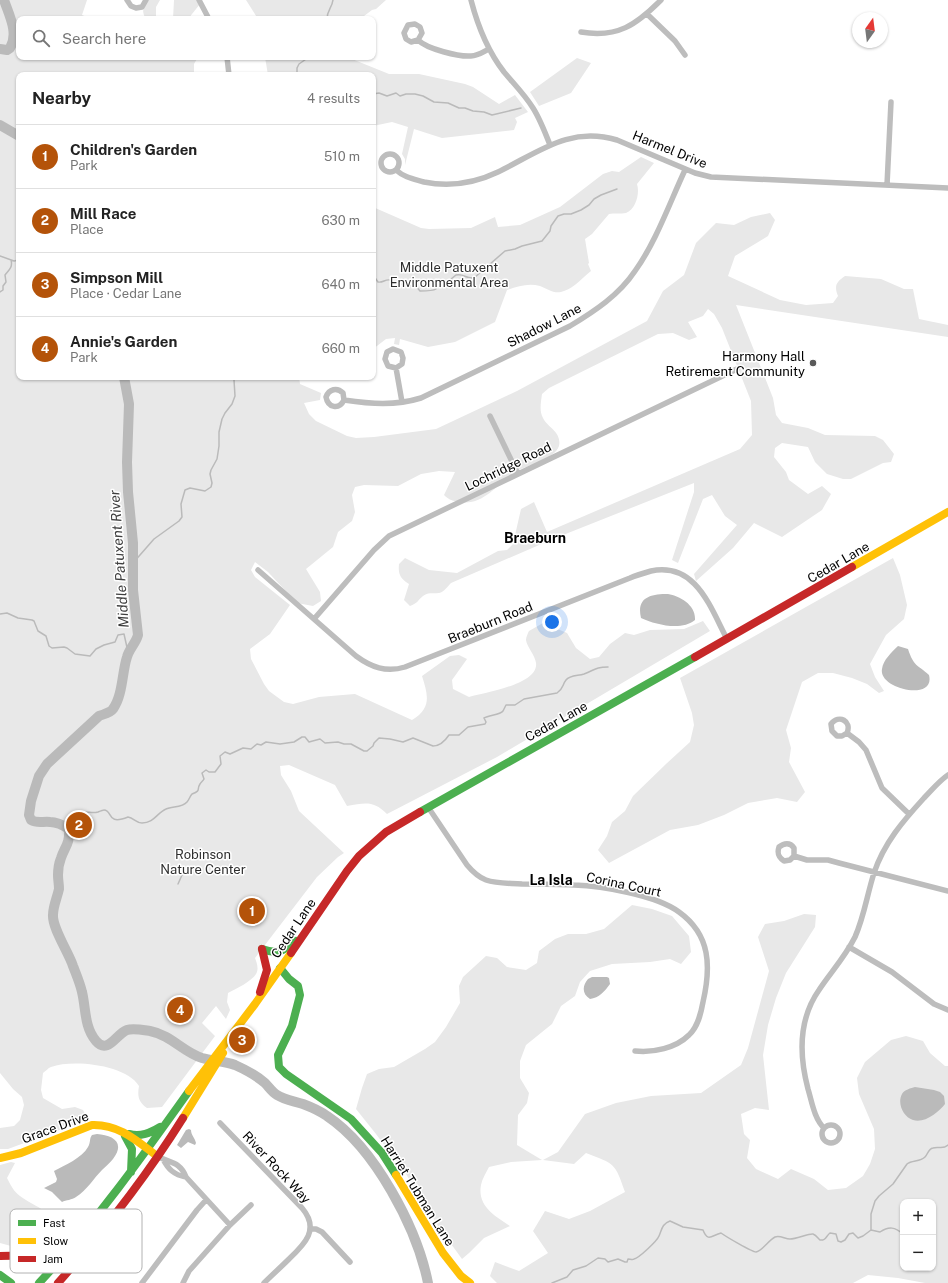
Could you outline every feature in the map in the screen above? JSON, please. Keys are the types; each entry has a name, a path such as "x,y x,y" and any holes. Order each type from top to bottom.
{"main road":[{"name":"Cedar Lane","path":"103,1209 131,1173 155,1154 165,1124 257,1001 347,871 367,848 388,831 428,807 727,639 948,512"},
{"path":"257,1001 267,970 262,949 270,953 277,953 301,937"},
{"name":"Harriet Tubman Lane","path":"280,968 289,979 298,986 300,995 292,1026 278,1055 279,1067 286,1074 351,1119 372,1140 382,1153 443,1253 461,1276 470,1283"},
{"name":"Cedar Lane","path":"118,1209 209,1076 241,1023"},
{"path":"122,1132 144,1136 165,1124"},
{"name":"Grace Drive","path":"0,1158 21,1153 92,1125 107,1125 122,1132 155,1154"},
{"path":"122,1132 130,1143 132,1149 131,1173"},
{"path":"114,1209 155,1154"},
{"name":"Cedar Lane","path":"38,1283 47,1273"},
{"path":"51,1283 60,1273"},
{"name":"Cedar Lane","path":"58,1283 67,1273"},
{"path":"0,1275 11,1283"}],"street":[{"path":"127,0 131,6 136,8 142,7 146,0"},
{"path":"199,0 207,16"},
{"path":"471,0 478,26 488,49 505,73 532,106 550,145"},
{"path":"581,32 597,34 612,33 630,26 647,14 661,0"},
{"path":"647,14 675,41 685,54"},
{"path":"418,40 429,47 465,56 478,55 488,49"},
{"path":"226,60 228,72"},
{"path":"887,185 891,102"},
{"name":"Harmel Drive","path":"396,170 409,178 429,183 463,183 498,172 561,140 580,136 605,137 627,144 685,170 702,175 948,188"},
{"name":"Shadow Lane","path":"344,400 379,404 413,400 430,394 570,326 592,313 625,284 635,272 644,258 685,170"},
{"path":"396,368 402,402"},
{"name":"Lochridge Road","path":"314,619 374,550 389,536 737,369"},
{"path":"490,416 518,474"},
{"name":"Braeburn Road","path":"258,570 356,656 368,664 386,670 399,669 651,571 664,570 682,574 688,578 704,595 727,639"},
{"path":"847,732 866,750 882,788 909,814"},
{"path":"824,1128 816,1118 803,1069 801,1051 806,1017 812,1000 849,948 855,937 875,872 888,843 909,814 937,784 948,775"},
{"name":"Corina Court","path":"428,807 467,865 475,873 486,880 504,883 588,886 632,894 656,900 670,906 692,924 701,939 707,956 708,971 708,981 696,1026 684,1040 649,1052 635,1051"},
{"path":"794,856 807,860 828,860 948,891"},
{"path":"849,948 892,972 934,1004 948,1010"},
{"name":"River Rock Way","path":"220,1123 302,1208 306,1214 310,1229"},
{"path":"155,1154 167,1168 178,1176 186,1177 230,1225"},
{"path":"142,1283 206,1200"},
{"path":"183,1283 189,1271 230,1225 252,1205"},
{"path":"264,1283 301,1248 306,1241 310,1229 316,1229 322,1232 350,1262"}],"green space":[{"name":"Robinson Nature Center","path":"0,0 87,0 82,15 84,16 16,16 16,60 196,60 194,64 194,72 16,72 16,380 299,380 300,384 321,393 320,400 304,403 309,414 316,421 347,436 356,438 374,437 436,429 517,391 647,321 663,291 684,275 696,243 716,223 734,225 751,217 770,213 775,220 768,236 735,256 728,276 780,300 806,305 833,303 838,296 836,290 837,284 845,276 881,279 904,289 913,289 919,319 948,325 948,337 736,305 773,398 776,415 782,423 808,428 825,435 875,436 883,440 894,454 891,462 883,463 851,479 843,479 827,474 815,462 808,447 782,443 775,448 774,457 786,472 789,480 808,494 822,486 831,494 822,510 782,537 754,523 733,548 696,581 694,574 737,525 725,516 712,495 703,499 678,563 672,560 694,492 694,483 553,539 451,583 443,591 425,595 410,606 404,600 409,584 400,576 399,564 405,558 429,570 457,573 498,551 507,550 513,544 521,509 534,502 547,532 740,449 752,435 751,401 722,328 714,314 708,309 703,316 688,322 697,337 689,340 673,333 658,334 549,388 542,394 541,412 545,422 557,434 559,446 552,455 517,471 484,497 469,502 460,502 446,497 444,495 455,472 439,471 421,474 398,486 364,485 355,487 352,495 355,512 352,521 338,532 333,547 306,569 320,592 321,601 313,606 297,603 268,572 255,562 251,570 255,577 290,605 270,634 250,649 251,659 269,691 284,702 293,704 319,697 355,694 412,720 423,711 426,706 427,695 422,676 450,656 459,655 467,659 452,680 453,689 469,697 498,690 529,677 535,670 536,663 526,638 529,631 543,623 567,633 576,648 590,659 599,657 610,644 625,633 634,635 650,630 684,629 703,621 710,631 497,757 387,814 377,806 368,804 347,806 335,785 289,765 280,766 281,775 291,791 299,811 344,853 317,877 255,958 258,968 254,977 244,985 228,993 227,1002 230,1010 226,1019 216,1006 202,1023 215,1036 162,1107 147,1108 139,1099 139,1086 123,1073 112,1069 86,1064 50,1067 43,1073 41,1090 43,1098 62,1109 75,1107 83,1110 87,1118 73,1125 8,1149 0,1149 0,1128 14,1126 20,1120 24,1105 22,1097 13,1089 0,1073"},
{"path":"149,0 160,0 156,7 156,16 145,16 143,9"},
{"path":"174,0 198,0 200,4 190,16 173,16"},
{"path":"246,0 386,0 376,9 364,16 256,16"},
{"path":"577,58 591,63 571,93 539,106 530,92"},
{"path":"266,60 354,60 389,74 419,74 465,84 473,87 499,104 515,95 528,112 515,118 517,122 514,130 442,138 414,129 405,165 405,159 402,154 408,127 392,122 376,125 376,72 268,72"},
{"name":"Middle Patuxent Environmental Area","path":"641,157 654,163 637,184 638,192 635,204 632,208 626,213 609,214 592,234 585,239 588,264 591,271 575,285 568,290 561,292 532,285 519,286 507,290 495,322 455,342 428,347 400,339 399,345 394,344 395,338 386,339 376,347 376,208 421,228 429,229 471,228 495,217 498,227 520,225 560,207 603,174 612,171 619,172"},
{"path":"893,558 900,575 907,605 904,619 886,635 870,664 875,677 884,691 879,693 867,684 833,673 818,673 802,682 786,730 791,748 789,762 805,792 797,802 777,798 748,803 724,815 698,825 670,830 609,863 598,850 607,836 612,822 625,811 633,796 690,742 694,725 692,713 680,678"},
{"path":"632,905 652,909 672,916 689,936 691,952 681,964 670,959 650,962 612,964 590,971 580,982 575,996 561,1006 552,1024 526,1045 520,1061 520,1078 529,1093 527,1103 518,1115 517,1145 542,1160 511,1162 489,1167 483,1178 480,1192 484,1205 488,1210 510,1226 484,1238 462,1259 438,1226 406,1174 356,1109 367,1074 379,1069 394,1067 435,1042 460,1003 459,986 463,977 486,956 497,958 507,967 526,970 537,963 539,951 555,939 568,934 586,934 604,929"},
{"path":"804,914 816,915 815,927 786,973 776,998 768,1025 763,1055 769,1110 755,1108 741,1114 744,1134 750,1140 747,1158 756,1169 778,1179 791,1169 814,1179 828,1190 846,1188 863,1176 870,1164 875,1149 874,1129 859,1094 857,1078 865,1062 891,1040 906,1036 923,1041 930,1053 945,1066 948,1066 948,1283 925,1283 868,1275 853,1283 497,1283 490,1276 495,1262 519,1271 548,1253 533,1231 545,1211 569,1219 590,1211 625,1192 619,1175 613,1166 586,1153 574,1164 543,1160 558,1152 585,1114 616,1103 651,1096 701,1093 741,1065 748,1048 769,971 758,937 765,924 784,921"},
{"path":"11,1162 15,1163 7,1178 14,1190 20,1196 41,1209 10,1209 10,1246 0,1243 0,1165"}],"shaded area":[{"path":"668,594 686,602 693,610 695,620 683,625 669,626 654,623 641,618 641,605 646,598"},
{"path":"898,646 908,649 916,665 929,675 929,683 924,688 907,690 897,687 883,676 882,669 884,662"},
{"path":"592,977 607,977 609,978 610,984 599,996 590,999 585,995 584,987 588,979"},
{"path":"915,1087 940,1092 944,1096 945,1104 935,1114 926,1119 917,1121 909,1118 904,1113 900,1101 904,1091"},
{"path":"186,1130 191,1130 196,1143 195,1145 188,1142 181,1148 177,1145"},
{"path":"97,1134 108,1136 116,1140 118,1144 117,1153 84,1191 74,1198 62,1202 52,1192 44,1188 56,1182 57,1179 54,1171 82,1155 88,1147 92,1135"}],"waterway":[{"name":"Middle Patuxent River","path":"0,49 7,50 10,48 14,36 12,24 4,0"},
{"path":"328,16 333,0"},
{"path":"297,72 299,64 305,60"},
{"path":"376,94 387,96 396,93 400,96 415,94 423,96 434,102 448,103 459,108 484,112 492,115 521,108"},
{"name":"Middle Patuxent River","path":"0,125 16,134"},
{"path":"376,279 378,282 390,280 395,284 416,286 420,291 429,291 436,289 436,283 448,281 456,275 474,278 505,251 542,241 550,231 551,226 558,216 571,214 581,210 589,205 594,199 617,189"},
{"path":"0,256 16,261"},
{"path":"0,292 3,290 3,286 6,282 5,275 11,267 11,260"},
{"name":"Middle Patuxent River","path":"125,380 129,404 127,462 128,492 133,543 133,590 138,635 128,654 119,697 113,709 99,716 47,764 39,776 31,801 29,815 31,820 55,823 69,829 68,842 59,866 59,889 54,908 53,920 80,985 89,1030 96,1041 100,1045 104,1046 108,1045 127,1030 138,1029 157,1033 202,1058 239,1067 265,1083 280,1097 309,1106 327,1116 345,1130 361,1148 377,1168 391,1191 404,1214 414,1238 428,1283"},
{"path":"133,563 154,539 179,521 182,517 181,504 185,490 190,488 205,491 211,487 212,483 210,474 217,459 219,432 222,419 232,404 235,396 234,380"},
{"path":"0,614 7,613 18,618 34,621 38,631 46,636 49,646 52,648 64,647 75,654 90,656 96,649 115,642 118,635 124,634 128,652"},
{"path":"69,829 76,826 79,814 84,812 104,810 116,820 128,817 138,822 146,823 168,808 185,804 192,794 198,791 200,783 204,779 202,773 206,770 209,772 215,772 221,764 220,756 225,752 230,754 243,748 251,749 257,744 261,745 266,742 280,744 294,742 302,737 305,737 309,742 320,739 325,743 338,742 351,744 364,751 367,751 373,746 379,738 403,742 413,738 436,746 442,743 449,735 459,735 468,727 485,724 486,722 484,718 502,712 506,705 515,705 524,699 557,693 561,690 566,680 570,677 584,674 598,668 608,667"},
{"path":"178,884 182,875"},
{"path":"552,1283 567,1277 573,1270 586,1266 598,1258 605,1259 608,1262 618,1259 627,1262 628,1259 636,1258 644,1253 655,1242 664,1225 670,1221 683,1227 703,1230 709,1237 721,1233 744,1247 756,1252 761,1250 775,1237 790,1239 813,1234 822,1240 825,1239 830,1233 836,1234 838,1241 841,1242 845,1240 849,1234 853,1233 858,1238 871,1230 871,1214 875,1201 893,1184 907,1164 923,1159 931,1149 948,1145"},
{"path":"871,1230 880,1232 892,1228 900,1232"}],"traffic: fast":[{"path":"420,812 695,657"},
{"path":"262,949 276,952 296,941"},
{"path":"280,968 289,979 298,986 300,995 292,1026 278,1055 279,1067 286,1074 351,1119 382,1153 396,1175"},
{"path":"102,1209 136,1165 189,1091"},
{"path":"129,1134 145,1134 160,1127"},
{"path":"125,1136 132,1149 131,1172"},
{"path":"39,1283 48,1273"},
{"path":"0,1275 11,1283"}],"traffic: slow":[{"path":"852,567 948,512"},
{"path":"189,1091 255,1004 291,953"},
{"path":"183,1118 223,1053"},
{"path":"0,1158 21,1153 92,1125 102,1125 119,1130 135,1139 157,1156"},
{"path":"396,1175 443,1253 461,1276 470,1283"}],"traffic: jam":[{"path":"695,657 852,567"},
{"path":"291,953 347,871 359,856 386,832 420,812"},
{"path":"260,992 267,970 262,949"},
{"path":"119,1209 183,1118"},
{"path":"0,1256 10,1255"},
{"path":"58,1283 67,1273"}],"place":[{"name":"Harmony Hall Retirement Community","path":"813,363"},
{"name":"Mill Race","path":"79,825"},
{"name":"Children's Garden","path":"252,911"},
{"name":"Annie's Garden","path":"180,1010"},
{"name":"Simpson Mill","path":"242,1040"}],"district":[{"name":"Braeburn","path":"535,538"},
{"name":"La Isla","path":"551,880"}]}
